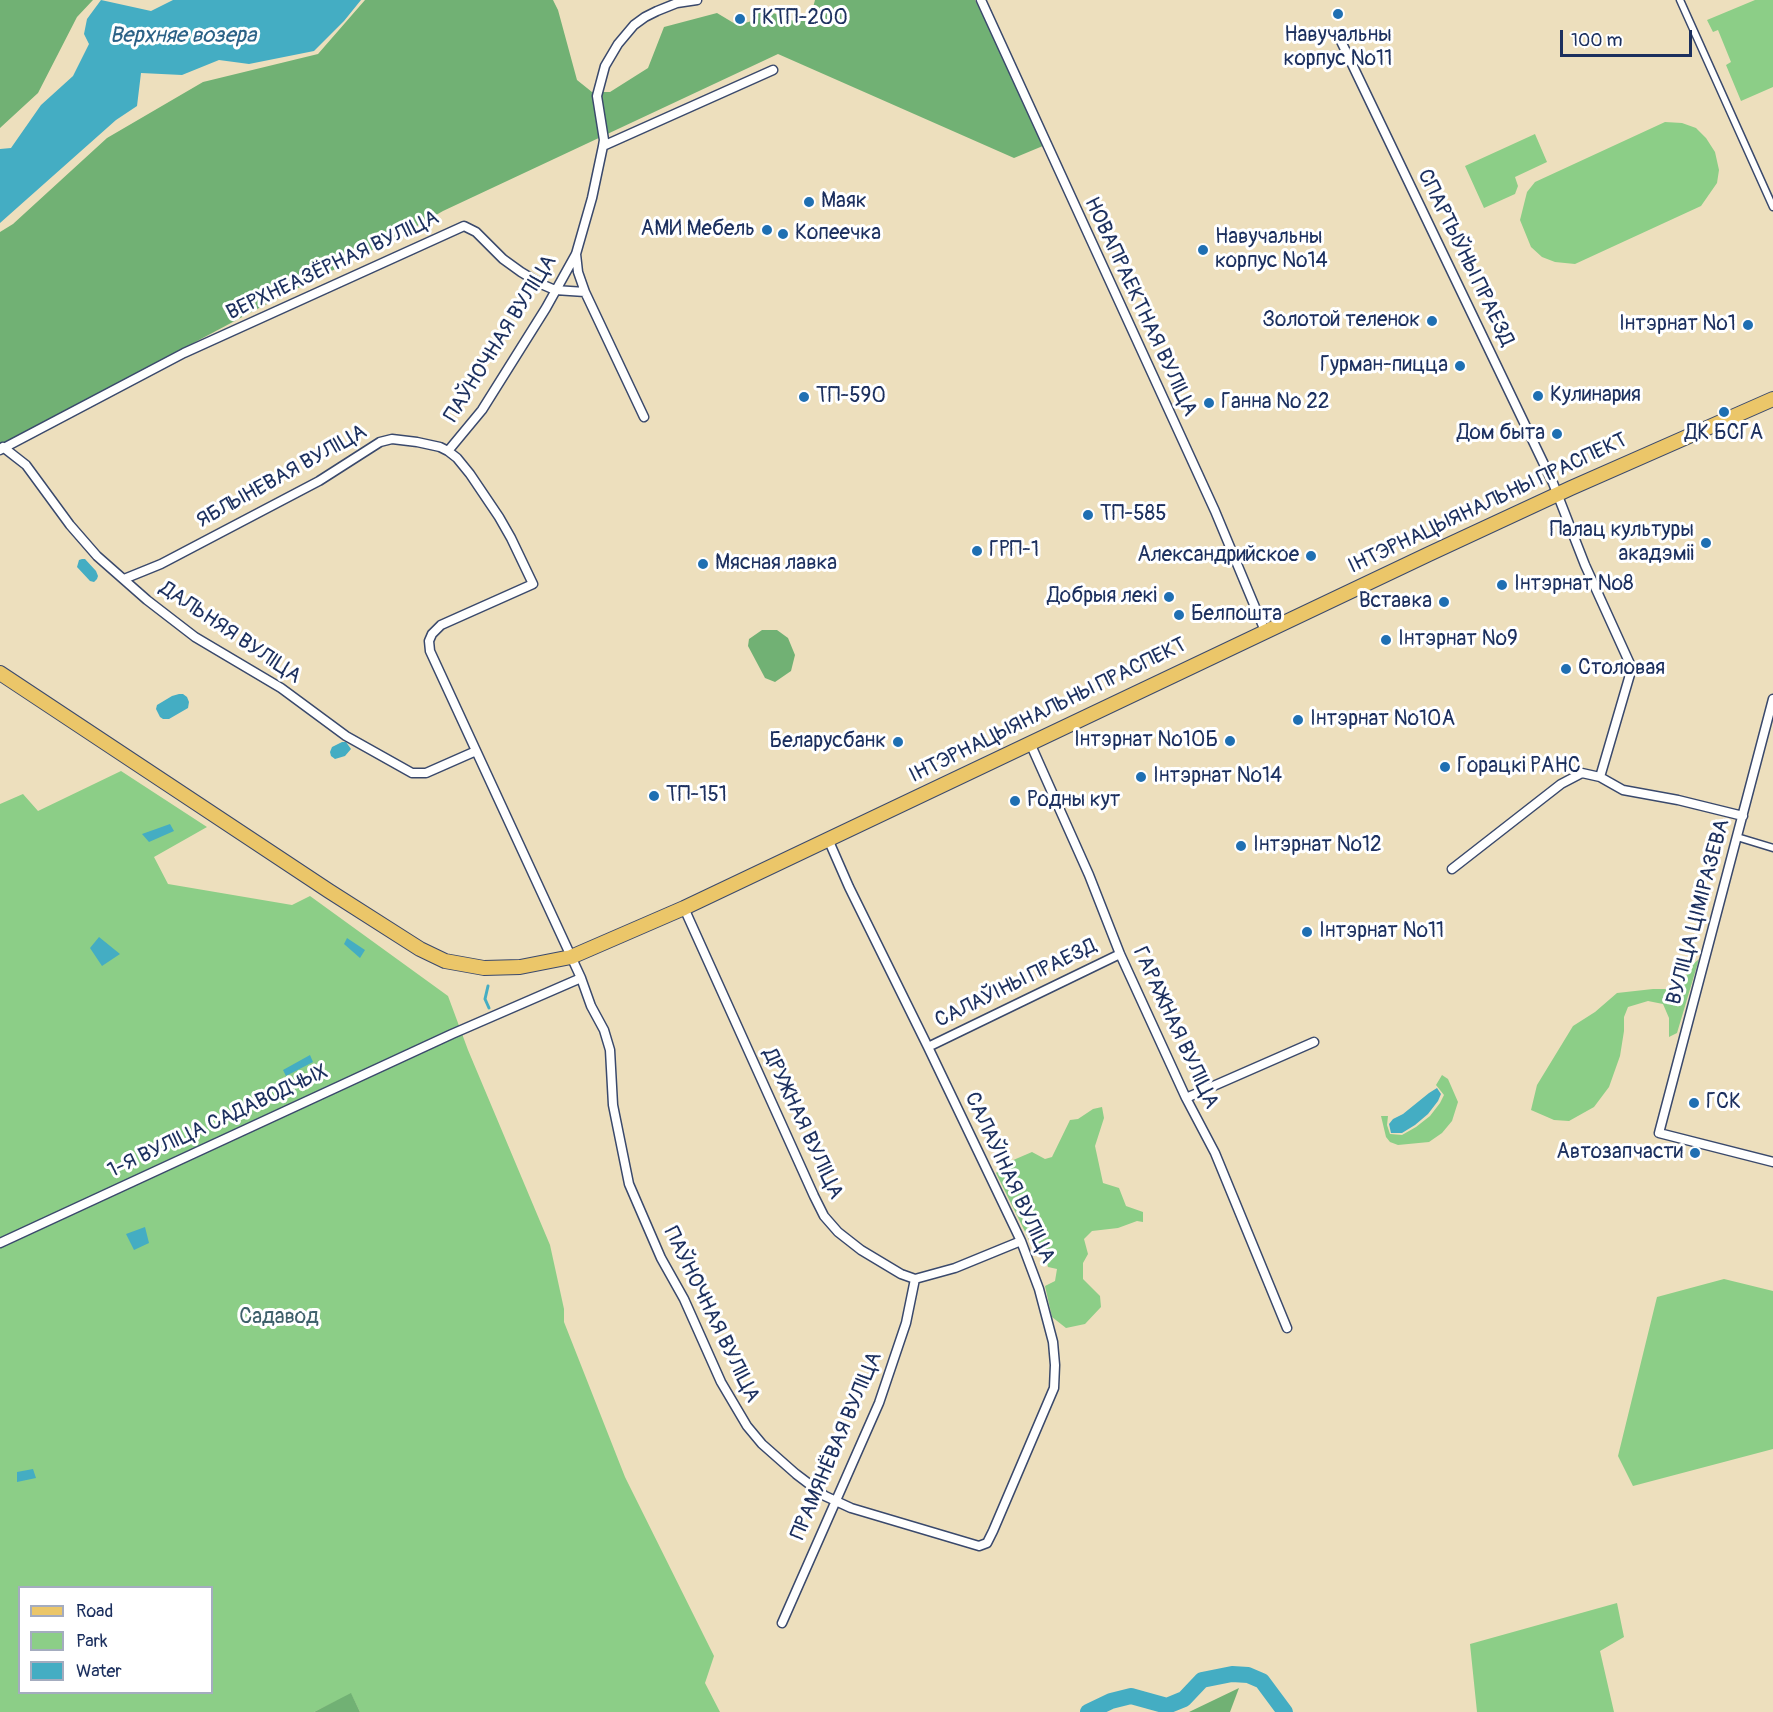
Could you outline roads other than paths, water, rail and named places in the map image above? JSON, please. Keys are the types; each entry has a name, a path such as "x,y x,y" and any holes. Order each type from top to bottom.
{"main road":[{"name":"ІНТЭРНАЦЫЯНАЛЬНЫ ПРАСПЕКТ","path":"0,673 328,891 420,949 445,960 484,968 520,967 571,957 684,908 1558,494 1773,399"}],"street":[{"name":"ПАЎНОЧНАЯ ВУЛІЦА","path":"448,451 482,410 546,308 576,254 592,198 604,140 597,96 605,66 618,44 634,25 657,10 677,3 697,0"},
{"name":"НОВАПРАЕКТНАЯ ВУЛІЦА","path":"981,0 1215,511 1265,631"},
{"path":"1680,0 1773,207"},
{"name":"СПАРТЫЎНЫ ПРАЕЗД","path":"1339,37 1558,494 1585,565 1630,664 1631,671 1600,777"},
{"path":"603,146 773,70"},
{"name":"ВЕРХНЕАЗЁРНАЯ ВУЛІЦА","path":"2,448 184,353 464,226 476,232 521,272 555,290 585,292"},
{"path":"576,254 578,272 585,292 644,417"},
{"name":"ЯБЛЫНЕВАЯ ВУЛІЦА","path":"124,579 161,564 319,481 380,442 403,439 440,447 448,451 471,474 482,490 511,538 533,584 445,623 432,634 429,640 430,651 476,751"},
{"name":"ДАЛЬНЯЯ ВУЛІЦА","path":"2,448 26,465 70,525 97,556 147,600 195,637 281,688 346,736 412,773 426,772 476,751"},
{"name":"ВУЛІЦА ЦІМІРАЗЕВА","path":"1773,699 1772,711 1659,1133 1773,1161"},
{"name":"ГАРАЖНАЯ ВУЛІЦА","path":"1030,743 1089,875 1120,954 1186,1098 1215,1153 1287,1328"},
{"path":"476,751 571,957"},
{"path":"1452,869 1561,784 1582,773 1600,777 1623,790 1678,800 1743,816"},
{"path":"1737,837 1773,848"},
{"name":"САЛАЎІНАЯ ВУЛІЦА","path":"828,840 1021,1242 1039,1289 1053,1342 1054,1388 987,1543"},
{"name":"ДРУЖНАЯ ВУЛІЦА","path":"684,908 824,1216 838,1232 861,1250 901,1274 915,1279"},
{"name":"САЛАЎІНЫ ПРАЕЗД","path":"928,1047 1120,954"},
{"name":"ПАЎНОЧНАЯ ВУЛІЦА","path":"571,957 591,1006 604,1030 610,1050 613,1105 629,1184 661,1258 684,1299 721,1382 747,1426 762,1444 796,1474 835,1502 952,1539 980,1546 987,1543"},
{"name":"1-Я ВУЛІЦА САДАВОДЧЫХ","path":"0,1243 452,1034 581,978"},
{"path":"1186,1098 1314,1042"},
{"path":"915,1279 955,1268 1021,1242"},
{"name":"ПРАМЯНЁВАЯ ВУЛІЦА","path":"782,1623 879,1403 906,1323 915,1279"}],"water":[{"name":"Верхняе возера","path":"101,0 151,11 173,0 361,0 314,51 249,64 219,60 182,75 141,73 137,106 116,120 0,223 0,149 11,148 41,105 73,76 89,44 84,34 87,19"},
{"path":"85,559 96,571 98,576 94,582 90,581 77,567 79,560"},
{"path":"179,694 187,697 188,708 169,719 160,717 156,709 157,705"},
{"path":"346,742 351,749 345,756 335,759 330,752 332,747"},
{"path":"170,824 174,831 149,842 142,834"},
{"path":"99,937 120,954 102,966 90,948"},
{"path":"347,938 365,950 360,958 344,944"},
{"path":"310,1055 313,1062 286,1076 283,1070"},
{"path":"1437,1088 1441,1094 1428,1114 1402,1133 1391,1133 1389,1124 1393,1119"},
{"path":"145,1227 149,1243 134,1250 126,1234"},
{"path":"33,1469 36,1478 17,1482 17,1472"}],"waterway":[{"path":"488,986 485,999 489,1008"},
{"path":"1088,1712 1111,1701 1131,1696 1167,1706 1184,1699 1202,1680 1232,1674 1248,1675 1262,1681 1285,1712"}],"place":[{"name":"Навучальны корпус №11","path":"1338,14"},
{"name":"ГКТП-200","path":"740,19"},
{"name":"Маяк","path":"809,202"},
{"name":"АМИ Мебель","path":"767,230"},
{"name":"Копеечка","path":"783,234"},
{"name":"Навучальны корпус №14","path":"1203,250"},
{"name":"Золотой теленок","path":"1432,321"},
{"name":"Інтэрнат №1","path":"1748,325"},
{"name":"Гурман-пицца","path":"1460,366"},
{"name":"Кулинария","path":"1538,396"},
{"name":"ТП-590","path":"804,397"},
{"name":"Ганна № 22","path":"1209,403"},
{"name":"ДК БСГА","path":"1724,412"},
{"name":"Дом быта","path":"1557,434"},
{"name":"ТП-585","path":"1088,515"},
{"name":"Палац культуры акадэміі","path":"1706,543"},
{"name":"ГРП-1","path":"977,551"},
{"name":"Александрийское","path":"1311,556"},
{"name":"Мясная лавка","path":"703,564"},
{"name":"Інтэрнат №8","path":"1502,585"},
{"name":"Добрыя лекі","path":"1169,597"},
{"name":"Вставка","path":"1444,602"},
{"name":"Белпошта","path":"1179,615"},
{"name":"Інтэрнат №9","path":"1386,640"},
{"name":"Столовая","path":"1566,669"},
{"name":"Інтэрнат №10А","path":"1298,720"},
{"name":"Інтэрнат №10Б","path":"1230,741"},
{"name":"Беларусбанк","path":"898,742"},
{"name":"Горацкі РАНС","path":"1445,767"},
{"name":"Інтэрнат №14","path":"1141,777"},
{"name":"ТП-151","path":"654,796"},
{"name":"Родны кут","path":"1015,801"},
{"name":"Інтэрнат №12","path":"1241,846"},
{"name":"Інтэрнат №11","path":"1307,932"},
{"name":"ГСК","path":"1694,1103"},
{"name":"Автозапчасти","path":"1695,1153"}],"park label":[{"name":"Садавод","path":"279,1318"}]}
